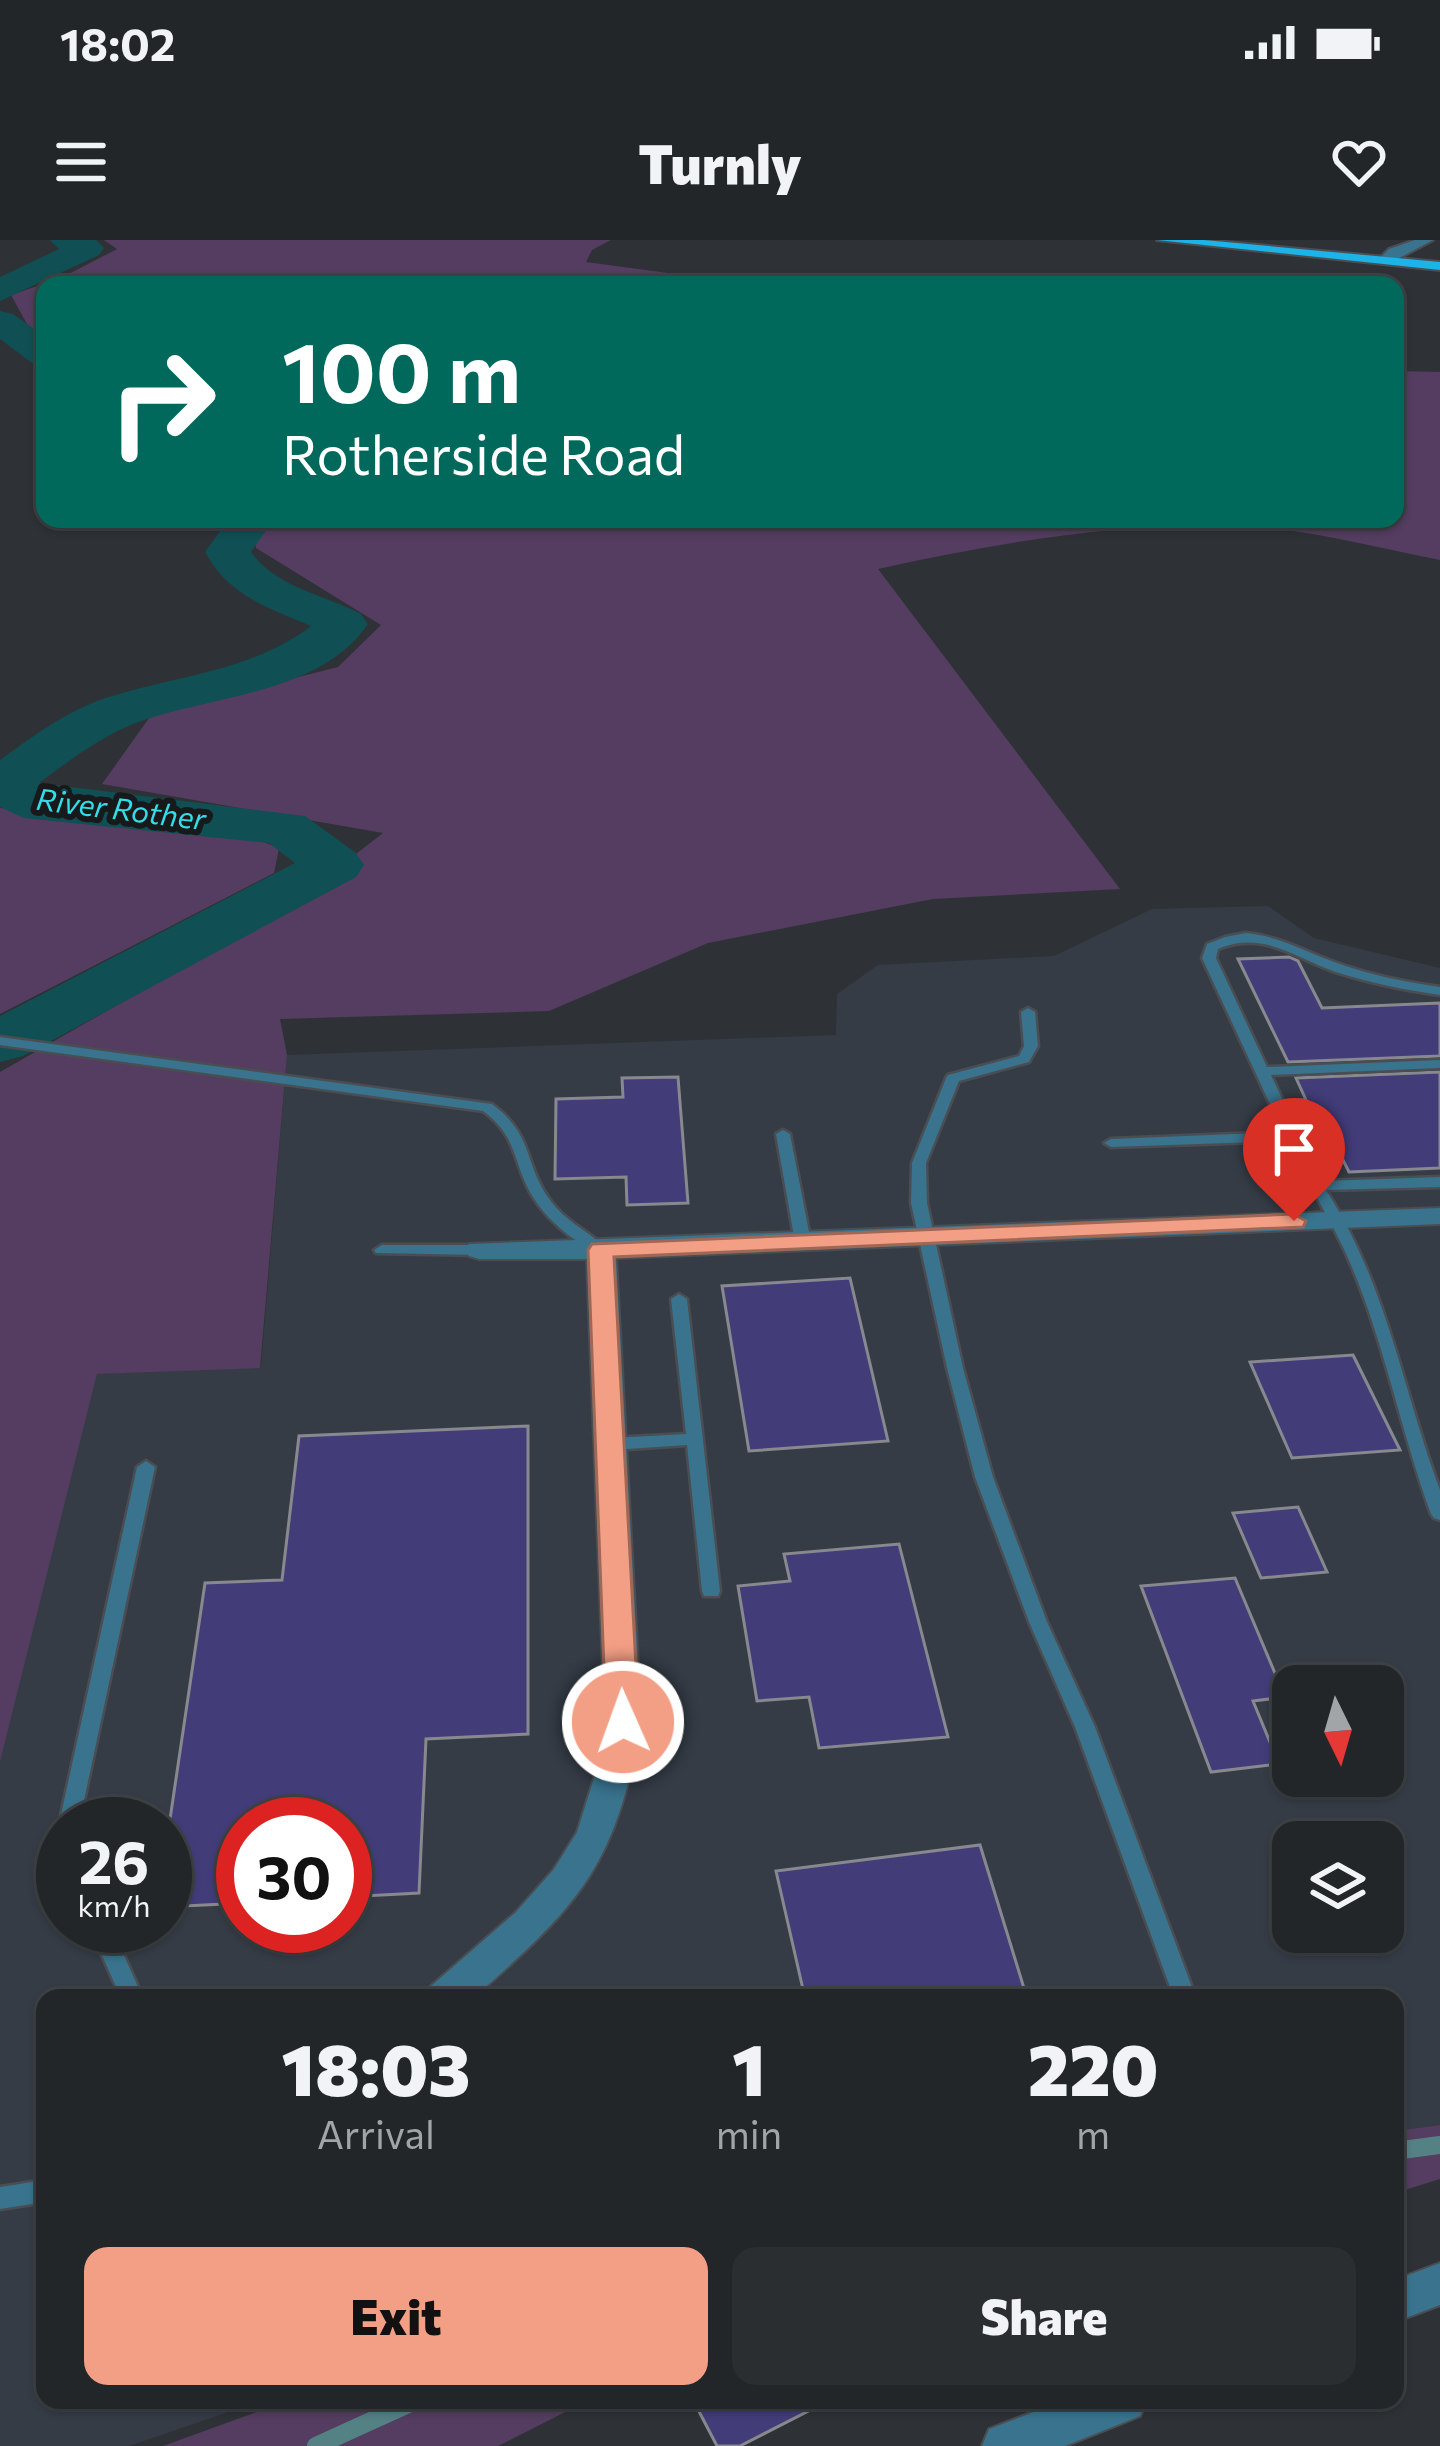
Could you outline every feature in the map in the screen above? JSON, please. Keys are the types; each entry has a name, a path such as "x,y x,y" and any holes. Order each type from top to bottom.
{"main road":[{"path":"1163,240 1440,266"}],"street":[{"path":"1385,260 1427,240"},
{"path":"479,1250 601,1250 1440,1216"},
{"path":"455,1989 518,1935 572,1875 596,1833 623,1722 601,1250"},
{"path":"1404,2298 1440,2284"},
{"path":"1006,2446 1101,2409"}],"lane":[{"path":"1440,991 1332,966 1268,937 1226,940 1212,947 1208,958 1316,1186 1340,1220 1370,1284 1408,1431 1440,1514"},
{"path":"1028,1012 1031,1046 1024,1059 952,1078 938,1107 919,1163 923,1237 984,1477 1038,1622 1085,1727 1182,1989"},
{"path":"0,1041 487,1107 508,1121 522,1144 537,1192 564,1226 601,1250"},
{"path":"1262,1071 1440,1064"},
{"path":"783,1134 803,1242"},
{"path":"1111,1142 1292,1136"},
{"path":"1316,1186 1440,1182"},
{"path":"382,1250 479,1250"},
{"path":"680,1298 711,1591"},
{"path":"612,1444 695,1439"},
{"path":"75,1797 146,1467"},
{"path":"112,1953 128,1989"},
{"path":"0,2198 36,2192"}],"shaded area":[{"path":"104,240 611,240 592,250 586,262 690,276 65,276 117,249"},
{"path":"36,286 36,332 28,326 11,295"},
{"path":"1404,371 1440,372 1440,560 1264,528 1404,528"},
{"path":"253,528 1136,528 1049,537 878,569 1120,889 933,899 708,943 549,1011 280,1019 287,1055 260,1368 97,1374 0,1762 0,1072 285,909 383,833 102,784 152,714 338,667 381,625 256,548"},
{"path":"0,808 251,837 279,848 274,873 0,1014"},
{"path":"1268,906 1314,938 1440,968 1440,2125 1404,2130 1404,1989 36,1989 36,2409 237,2409 129,2446 0,2446 0,1762 97,1374 261,1367 287,1055 836,1035 837,994 878,965 1054,956 1152,909"},
{"path":"1440,2125 1440,2179 1404,2190 1404,2130"},
{"path":"265,2409 571,2409 498,2446 163,2446"}],"building":[{"path":"1289,957 1298,961 1322,1008 1440,1003 1440,1056 1288,1062 1238,959"},
{"path":"1440,1072 1440,1168 1349,1172 1331,1136 1317,1137 1299,1100 1306,1100 1296,1078"},
{"path":"678,1077 688,1203 627,1205 626,1177 555,1179 556,1099 623,1097 622,1078"},
{"path":"850,1278 888,1441 749,1451 722,1286"},
{"path":"1353,1355 1400,1450 1292,1458 1250,1362"},
{"path":"528,1426 528,1734 426,1739 419,1893 372,1896 372,1797 216,1797 216,1904 192,1906 192,1797 173,1797 205,1583 282,1580 299,1436"},
{"path":"1298,1507 1327,1572 1261,1578 1233,1513"},
{"path":"899,1544 948,1737 819,1748 809,1697 757,1701 738,1586 790,1581 784,1554"},
{"path":"1235,1578 1272,1666 1272,1699 1253,1701 1272,1747 1272,1765 1211,1772 1141,1586"},
{"path":"980,1845 1024,1989 803,1989 776,1871"},
{"path":"698,2409 812,2409 740,2446 717,2446"}],"waterway":[{"name":"River Rother","path":"0,290 87,248 67,240"},
{"name":"River Rother","path":"0,322 36,348"},
{"name":"River Rother","path":"0,1042 335,865 285,828 24,801 8,780 105,717 266,670 320,643 344,624 248,578 228,552 245,528"},
{"path":"1404,2150 1440,2145"},
{"path":"316,2446 397,2409"}],"route":[{"path":"623,1722 601,1250 1294,1221"}]}
